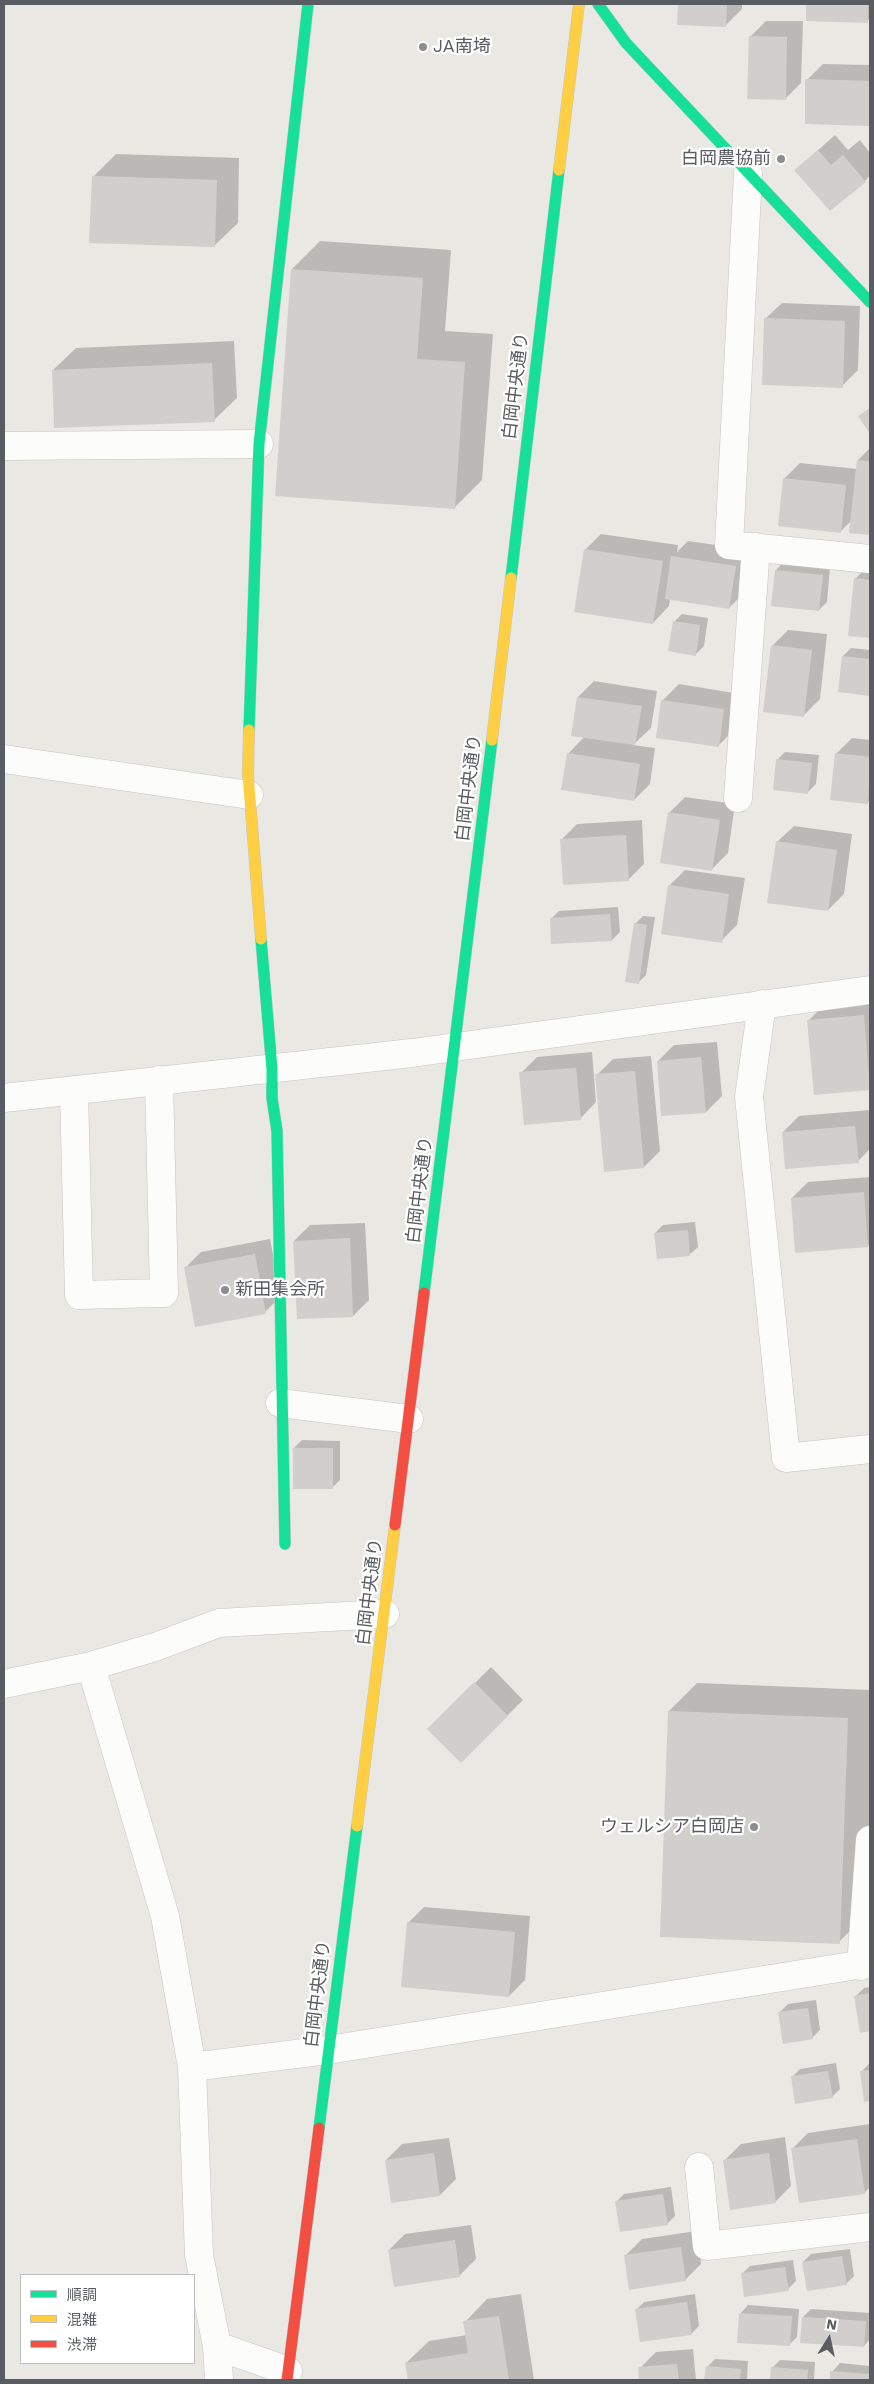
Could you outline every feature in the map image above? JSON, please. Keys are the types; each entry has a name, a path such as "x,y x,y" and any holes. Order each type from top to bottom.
{"street":[{"path":"285,1544 280,1403 277,1131 272,1098 272,1069 248,774 259,444 308,4"},
{"name":"白岡中央通り","path":"287,2375 456,1046 579,4"},
{"path":"598,4 626,44 870,302"},
{"path":"748,173 729,545 870,559"},
{"path":"4,446 259,444"},
{"path":"738,798 756,547"},
{"path":"4,759 249,795"},
{"path":"4,1098 272,1069 870,990"},
{"path":"762,1004 749,1097 786,1458 870,1449"},
{"path":"74,1090 79,1296 164,1294 159,1080"},
{"path":"280,1403 409,1419"},
{"path":"4,1684 92,1666 155,1647 219,1623 385,1614"},
{"path":"92,1666 165,1916 192,2067 199,2255 217,2346 219,2380"},
{"path":"192,2067 328,2050 866,1964 870,1840"},
{"path":"699,2167 707,2246 870,2227"},
{"path":"217,2346 287,2375"}],"building":[{"path":"678,4 727,4 726,27 677,25"},
{"path":"806,4 868,4 868,23 806,21"},
{"path":"749,36 787,37 786,100 747,99"},
{"path":"805,79 870,81 869,126 805,124"},
{"path":"818,150 831,165 843,155 866,182 830,211 794,170"},
{"path":"92,176 217,180 215,247 89,243"},
{"path":"291,269 423,278 417,359 465,362 455,509 275,496"},
{"path":"764,318 845,321 843,388 762,385"},
{"path":"212,363 215,422 54,428 52,370"},
{"path":"870,408 870,434 858,416"},
{"path":"857,460 870,461 870,535 849,533"},
{"path":"783,478 846,485 841,533 778,526"},
{"path":"584,549 663,561 653,624 574,612"},
{"path":"671,556 736,566 729,609 665,599"},
{"path":"775,570 823,575 819,611 771,606"},
{"path":"854,578 870,580 870,638 848,636"},
{"path":"673,621 700,625 696,656 668,651"},
{"path":"771,645 812,650 804,717 763,712"},
{"path":"842,656 870,659 870,696 838,692"},
{"path":"577,697 642,706 635,745 571,736"},
{"path":"661,700 724,709 719,747 656,738"},
{"path":"567,753 640,764 634,801 561,790"},
{"path":"835,753 870,757 868,804 830,800"},
{"path":"776,759 812,763 808,794 773,790"},
{"path":"668,812 720,820 712,871 660,863"},
{"path":"626,835 629,881 563,885 560,839"},
{"path":"776,841 837,850 828,911 767,903"},
{"path":"668,885 729,894 722,943 661,934"},
{"path":"610,914 612,941 551,944 550,918"},
{"path":"634,923 647,925 639,984 625,982"},
{"path":"864,1015 870,1090 814,1095 807,1020"},
{"path":"701,1057 706,1113 661,1116 657,1061"},
{"path":"576,1068 581,1120 524,1125 519,1072"},
{"path":"635,1071 644,1168 604,1172 595,1074"},
{"path":"855,1126 859,1163 785,1169 782,1132"},
{"path":"864,1192 868,1247 795,1253 791,1198"},
{"path":"688,1230 690,1256 657,1259 654,1233"},
{"path":"350,1238 353,1317 297,1319 293,1241"},
{"path":"255,1254 266,1314 195,1327 184,1267"},
{"path":"293,1448 333,1448 333,1489 293,1489"},
{"path":"474,1682 508,1716 461,1763 427,1729"},
{"name":"ウェルシア白岡店","path":"668,1711 848,1718 840,1944 660,1937"},
{"path":"407,1922 515,1932 509,1997 401,1987"},
{"path":"870,1993 870,2031 860,2033 854,1996"},
{"path":"808,2008 813,2039 783,2044 778,2012"},
{"path":"870,2070 870,2101 864,2102 860,2071"},
{"path":"828,2071 833,2098 795,2104 791,2076"},
{"path":"857,2139 865,2194 799,2203 791,2148"},
{"path":"434,2153 440,2196 391,2203 385,2160"},
{"path":"769,2153 776,2203 730,2210 723,2160"},
{"path":"663,2194 668,2225 620,2232 615,2201"},
{"path":"455,2240 460,2277 394,2287 388,2250"},
{"path":"681,2247 686,2281 629,2290 624,2255"},
{"path":"842,2256 847,2285 807,2291 802,2262"},
{"path":"785,2267 789,2291 744,2297 741,2273"},
{"path":"687,2302 692,2335 640,2342 635,2309"},
{"path":"739,2313 792,2316 790,2346 737,2343"},
{"path":"499,2316 509,2380 408,2380 405,2363 468,2353 463,2321"},
{"path":"802,2317 866,2321 864,2347 800,2343"},
{"path":"677,2364 679,2380 639,2380 638,2367"},
{"path":"706,2366 741,2369 740,2380 704,2380"},
{"path":"771,2367 808,2370 807,2380 770,2380"},
{"path":"830,2371 870,2374 870,2380 830,2380"}],"traffic: fast":[{"path":"249,730 259,444 308,4"},
{"path":"598,4 626,43 870,302"},
{"path":"511,578 559,170"},
{"path":"424,1293 492,740"},
{"path":"261,939 272,1069 272,1098 277,1131 285,1544"},
{"path":"319,2128 357,1826"}],"traffic: slow":[{"path":"559,170 579,4"},
{"path":"492,740 511,578"},
{"path":"249,730 248,774 261,939"},
{"path":"357,1826 395,1525"}],"traffic: jam":[{"path":"395,1525 424,1293"},
{"path":"287,2380 319,2128"}],"place":[{"name":"JA南埼","path":"423,47"},
{"name":"白岡農協前","path":"781,159"},
{"name":"新田集会所","path":"225,1290"},
{"name":"ウェルシア白岡店","path":"754,1827"}]}
